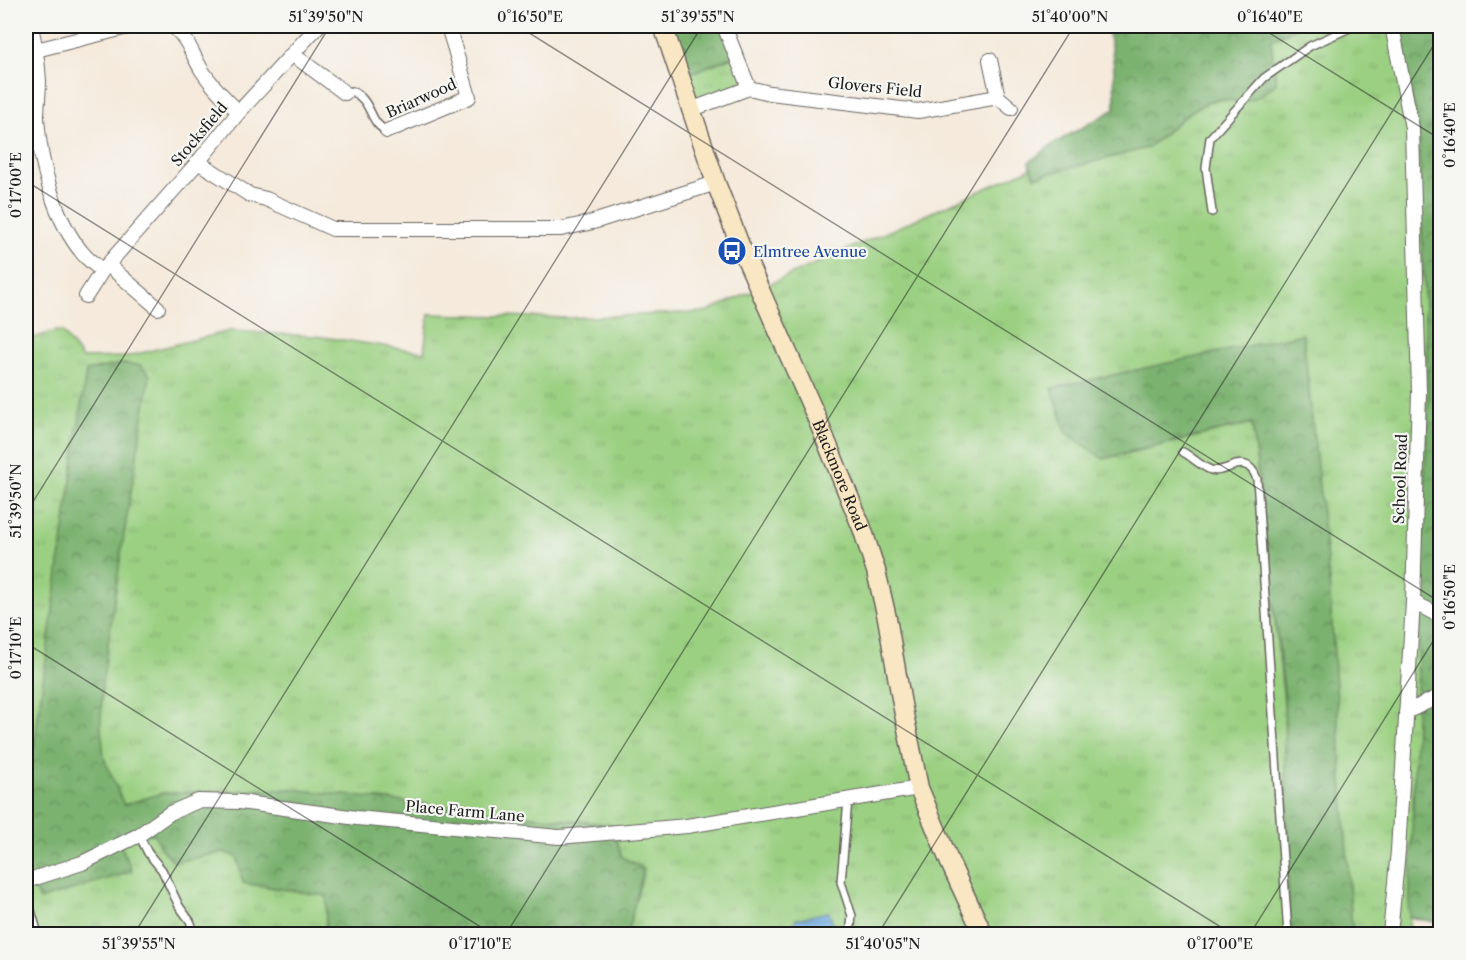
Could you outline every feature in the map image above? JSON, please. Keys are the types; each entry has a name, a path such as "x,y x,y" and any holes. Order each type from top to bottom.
{"street":[{"path":"31,26 39,82 37,116 41,151 49,187 71,237 85,256 105,268 158,308"},
{"path":"36,50 132,26"},
{"path":"173,26 185,37 202,70 239,112"},
{"name":"Stocksfield","path":"86,296 105,268 239,112 318,26"},
{"name":"Briarwood","path":"387,131 469,97 448,26"},
{"name":"Blackmore Road","path":"663,26 690,110 740,245 816,414 862,528 876,571 887,618 919,788 983,934"},
{"path":"690,110 749,88 724,26"},
{"name":"School Road","path":"1390,934 1398,851 1413,602 1419,392 1412,128 1392,26"},
{"path":"292,54 345,93"},
{"path":"990,60 998,97 1011,108"},
{"name":"Glovers Field","path":"749,88 770,93 918,111 998,97"},
{"path":"198,162 250,195 333,229 561,229 593,222 716,183"},
{"path":"1413,602 1440,616"},
{"path":"1406,712 1440,696"},
{"name":"Place Farm Lane","path":"26,881 82,863 139,835 170,813 198,801 240,802 357,818 559,837 687,826 919,788"}],"lane":[{"path":"1212,212 1206,168 1210,138 1264,78 1310,46 1354,26"},
{"path":"345,93 352,90 363,96 379,127 387,131"},
{"path":"1183,452 1211,470 1222,470 1235,464 1247,466 1255,473 1257,479 1288,934"},
{"path":"848,800 841,882 852,916 850,934"},
{"path":"139,835 148,853 162,870 195,934"},
{"path":"26,894 38,934"}],"green space":[{"path":"663,26 722,26 737,55 680,77"},
{"path":"1105,26 1298,26 1271,40 1276,84 1259,96 1244,102 1224,99 1205,103 1147,148 1035,177 1029,162 1055,143 1115,109 1113,56"},
{"path":"1298,26 1393,26 1418,121 1428,391 1421,587 1432,600 1440,603 1440,923 1409,917 1410,934 1358,934 1352,930 1329,588 1303,334 1103,459 1252,423 1284,702 1289,934 26,934 26,340 56,331 62,332 82,358 125,357 230,331 316,336 424,352 429,314 567,318 706,312 1025,171"},
{"path":"1393,26 1440,26 1440,699 1429,698 1440,883 1440,923 1409,917 1428,391 1418,121"},
{"path":"737,55 749,88 690,110 680,77"},
{"path":"1303,334 1329,580 1352,930 1358,934 1289,934 1284,691 1252,423 1103,459 1066,432 1052,388"},
{"path":"122,364 140,365 150,375 102,685 101,728 104,758 124,805 162,793 291,789 612,825 622,857 644,869 627,934 570,934 570,928 537,934 325,934 327,896 243,883 237,857 224,852 175,862 160,848 155,834 139,835 120,844 132,871 39,900 31,880 26,881 26,804 86,371"}],"water":[{"path":"829,912 833,924 817,929 818,934 788,934 796,919"}],"place":[{"name":"Elmtree Avenue","path":"732,251"}]}
